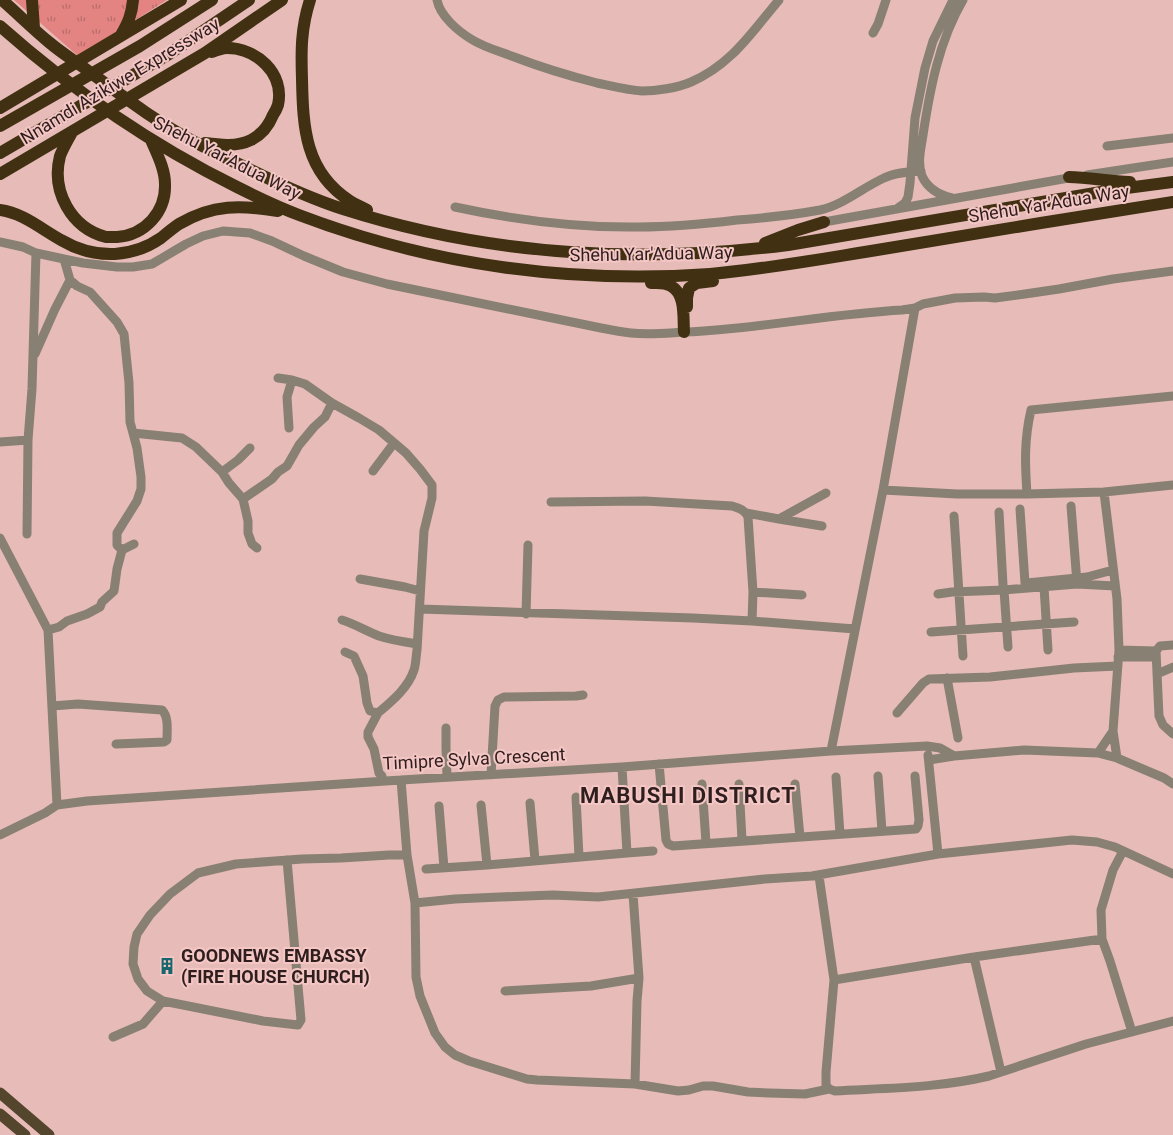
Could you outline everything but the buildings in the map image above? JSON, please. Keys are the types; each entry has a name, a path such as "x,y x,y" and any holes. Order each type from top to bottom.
{"highway":[{"name":"Shehu Yar'Adua Way","path":"2,0 51,44 141,109 194,142 271,180 343,209 390,222 471,240 564,252 610,255 744,251 1170,182"},
{"path":"32,0 34,28"},
{"path":"120,37 128,24 133,0"},
{"path":"0,108 180,0"},
{"name":"Nnamdi Azikiwe Expressway","path":"0,126 140,46 212,0"},
{"name":"Nnamdi Azikiwe Expressway","path":"0,152 169,54 249,0"},
{"name":"Nnamdi Azikiwe Expressway","path":"0,174 204,54 282,0"},
{"path":"310,0 304,17 301,53 303,121 311,153 326,179 337,191 350,201 390,222"},
{"name":"Shehu Yar'Adua Way","path":"0,26 35,57 124,123 222,180 298,215 367,238 412,251 506,268 584,275 710,274 762,268 1173,202"},
{"path":"194,142 224,146 250,141 263,132 278,105 278,90 274,75 266,63 240,49 225,48 204,54"},
{"path":"72,132 61,156 58,171 59,186 65,204 77,222 91,231 107,237 126,236 141,230 161,208 165,194 163,168 151,140"},
{"path":"1069,178 1097,178 1118,182 1170,182"},
{"path":"0,210 25,218 62,241 85,251 101,254 118,254 140,249 195,216 232,206 255,207 298,215"},
{"path":"744,251 824,222"},
{"path":"687,332 687,298 689,288 696,283 744,276 762,268"},
{"path":"584,275 614,282 662,283 671,286 677,292 681,301 687,332"}],"main road":[{"path":"0,1093 49,1135"},
{"path":"0,1114 25,1135"}],"street":[{"path":"437,0 446,17 471,40 494,50 575,77 622,89 643,91 689,83 711,72 734,53 777,1"},
{"path":"873,33 886,0"},
{"path":"895,210 905,203 908,197 915,118 925,68 933,41 953,0"},
{"path":"952,198 931,189 921,171 920,158 936,69 951,24 962,0"},
{"path":"1107,146 1173,138"},
{"path":"824,222 952,198 1173,162"},
{"path":"455,207 487,214 561,224 638,228 675,226 766,217 822,209 855,195 886,176 921,171"},
{"path":"0,242 23,247 36,253 83,263 133,267 152,264 203,236 223,231 250,233 343,272 387,284 601,328 661,334 743,328 816,318 902,310 955,298 995,298 1059,289 1113,278 1173,271"},
{"path":"27,534 28,440 32,389 36,253"},
{"path":"64,259 70,280 77,286 90,292 117,322 124,334 129,383 130,422 137,448 141,489 137,501 117,533 117,545 122,550"},
{"path":"32,360 70,280"},
{"path":"831,751 882,490 914,308"},
{"path":"278,378 305,384 332,403 379,430 406,454 432,485 432,498 424,531 420,610 414,669 404,688 378,712 368,732 382,781"},
{"path":"289,428 287,397 292,380"},
{"path":"1027,494 1025,461 1027,428 1031,410 1173,396"},
{"path":"242,499 272,479 287,466 299,444 325,417 332,403"},
{"path":"133,433 182,438 196,447 222,472 242,499 248,521 248,533 252,544 257,548"},
{"path":"0,442 28,440"},
{"path":"373,471 394,443"},
{"path":"222,472 250,448"},
{"path":"882,490 957,494 1027,494 1104,492 1173,485"},
{"path":"1104,492 1117,599 1118,658 1113,731 1117,758"},
{"path":"779,519 826,493"},
{"path":"551,502 644,501 732,506 746,513 822,526"},
{"path":"1071,506 1076,581"},
{"path":"1020,509 1025,583"},
{"path":"998,512 1008,647"},
{"path":"746,513 749,526 753,592 752,621"},
{"path":"954,516 957,591 963,656"},
{"path":"1,542 48,630 58,805"},
{"path":"48,630 60,627 67,621 100,607 102,602 114,592 122,550 134,544"},
{"path":"526,614 528,545"},
{"path":"938,594 957,591 1044,587 1076,581 1113,570"},
{"path":"360,579 420,591"},
{"path":"1004,588 1025,583 1076,581 1116,586"},
{"path":"1044,587 1048,650"},
{"path":"753,592 802,595"},
{"path":"420,610 752,621 855,629"},
{"path":"342,620 395,641 417,644"},
{"path":"931,632 1074,622"},
{"path":"1173,645 1160,646 1156,654 1159,716 1163,725 1173,734"},
{"path":"345,652 354,656 363,676 370,711 378,712"},
{"path":"897,713 923,683 929,679 990,677 1074,668 1118,658 1156,654"},
{"path":"1157,674 1173,667"},
{"path":"947,678 958,738"},
{"path":"491,775 495,706 498,700 504,697 583,695"},
{"path":"52,706 78,704 165,711 167,715 167,740 164,742 116,744"},
{"path":"446,728 447,777"},
{"path":"1098,753 1113,731"},
{"path":"927,746 938,854"},
{"name":"Timipre Sylva Crescent","path":"0,835 58,805 97,800 927,746 940,748 954,756"},
{"name":"Timipre Sylva Crescent","path":"929,760 1024,750 1098,753 1117,758 1164,778 1173,784"},
{"path":"659,764 666,840 668,844 673,846 916,829 919,820 915,776"},
{"path":"622,767 627,853"},
{"path":"878,776 882,831"},
{"path":"836,777 840,834"},
{"path":"401,780 407,855 415,903 416,978 420,996 435,1033 445,1047 469,1061 527,1079 635,1084 678,1091 712,1086 748,1092 805,1094 829,1089 835,1091 952,1084 990,1076 1086,1044 1173,1021"},
{"path":"702,784 706,844"},
{"path":"739,784 742,840"},
{"path":"795,784 800,837"},
{"path":"576,796 579,857"},
{"path":"530,803 535,860"},
{"path":"481,804 487,865"},
{"path":"439,806 444,868"},
{"path":"415,903 500,897 553,895 598,897 633,894 755,880 818,876 938,854 1072,840 1097,842 1115,847 1173,874"},
{"path":"426,869 652,851"},
{"path":"1123,851 1113,870 1101,910 1102,939 1132,1032"},
{"path":"287,860 301,1020 298,1024 263,1021 163,1001 148,992 138,979 133,964 137,934 150,915 170,894 198,873 236,864 287,860 341,858 389,854 407,855"},
{"path":"818,876 834,980 826,1072 826,1085 829,1089"},
{"path":"633,894 639,978 635,1084"},
{"path":"834,980 974,957 1102,939"},
{"path":"974,957 1001,1072"},
{"path":"505,991 591,986 639,978"},
{"path":"113,1037 144,1024 163,1001"}],"green space":[{"path":"14,0 167,0 78,56"}],"place":[{"name":"GOODNEWS EMBASSY (FIRE HOUSE CHURCH)","path":"167,966"}],"district":[{"name":"MABUSHI DISTRICT","path":"688,795"}]}
